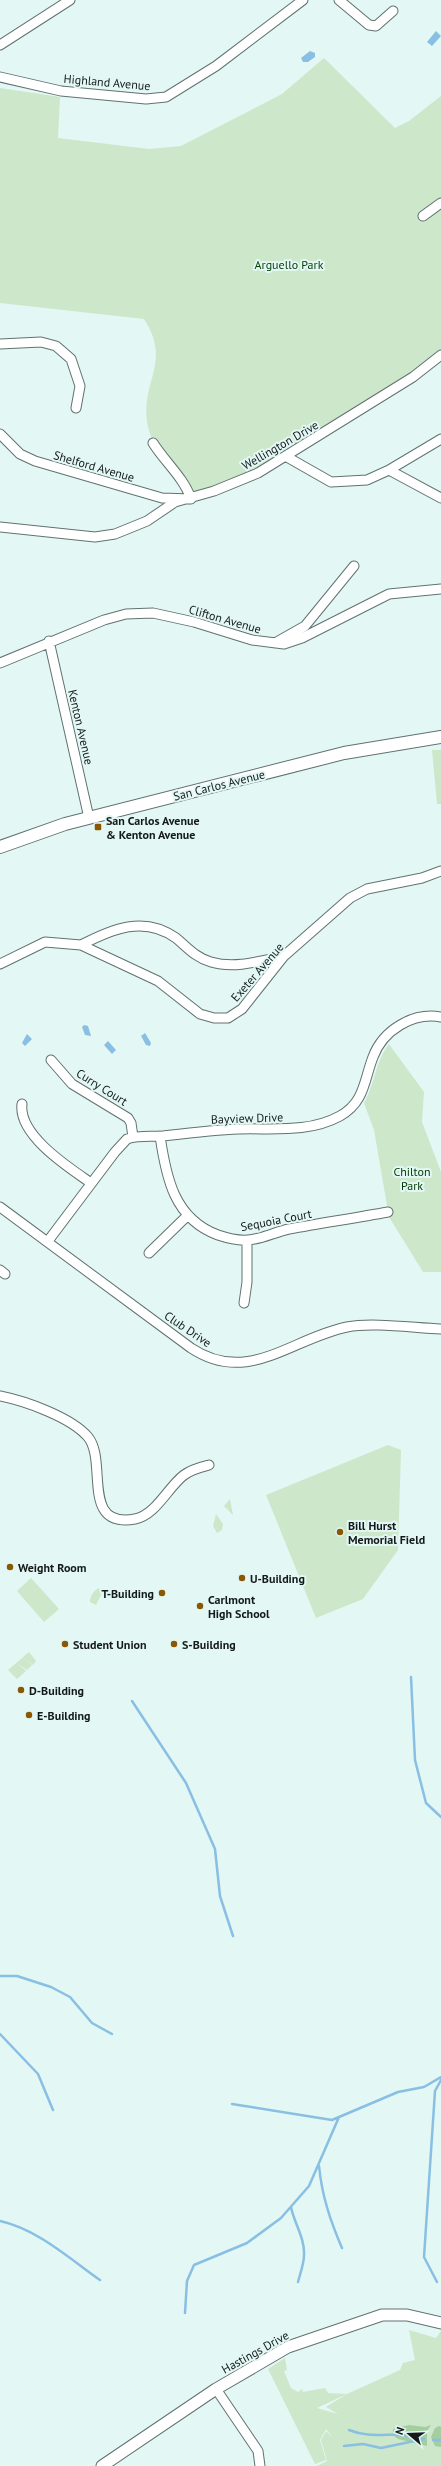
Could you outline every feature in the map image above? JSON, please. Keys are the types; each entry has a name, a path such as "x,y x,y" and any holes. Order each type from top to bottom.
{"main road":[{"name":"San Carlos Avenue","path":"0,847 89,818 344,753 441,737"}],"street":[{"path":"0,45 70,0"},
{"name":"Highland Avenue","path":"0,77 61,91 146,99 166,97 216,66 303,0"},
{"path":"339,0 369,25 376,26 393,10"},
{"path":"423,216 441,203"},
{"path":"0,344 41,342 56,346 71,359 80,386 76,408"},
{"name":"Wellington Drive","path":"0,528 95,537 115,534 147,521 175,502 191,499 258,474 413,377 441,355"},
{"name":"Shelford Avenue","path":"0,434 20,454 35,461 162,498 191,499"},
{"path":"287,457 331,482 367,480 389,470 441,439"},
{"path":"153,443 163,460 188,489 191,499"},
{"path":"389,470 441,498"},
{"path":"273,644 305,626 354,566"},
{"name":"Clifton Avenue","path":"0,663 49,641 104,620 126,614 153,613 273,644 284,644 302,638 389,594 441,589"},
{"name":"Kenton Avenue","path":"49,641 89,818"},
{"name":"Exeter Avenue","path":"0,964 45,942 81,945 158,981 200,1014 223,1019 233,1016 242,1009 284,956 350,898 367,889 422,878 441,871"},
{"path":"81,945 117,928 144,926 163,931 197,956 218,963 239,964 284,956"},
{"name":"Bayview Drive","path":"133,1137 233,1129 292,1128 334,1119 348,1111 358,1101 364,1089 374,1055 395,1028 420,1017 441,1017"},
{"name":"Curry Court","path":"51,1060 72,1084 128,1118 131,1123 133,1137"},
{"path":"22,1104 21,1112 23,1119 49,1152 90,1183"},
{"name":"Sequoia Court","path":"160,1136 169,1184 178,1204 187,1216 215,1234 246,1240 290,1229 388,1212"},
{"path":"48,1240 90,1183 123,1143 133,1137"},
{"name":"Club Drive","path":"0,1207 48,1240 191,1348 221,1361 254,1362 347,1327 441,1329"},
{"path":"149,1253 187,1216"},
{"path":"244,1303 247,1288 246,1240"},
{"path":"0,1396 28,1405 68,1422 88,1438 97,1462 99,1500 105,1510 114,1516 126,1519 140,1517 151,1509 184,1475 209,1464"},
{"name":"Hastings Drive","path":"102,2466 216,2389 288,2347 376,2316 407,2315 441,2324"},
{"path":"216,2389 258,2451 260,2466"}],"green space":[{"name":"Arguello Park","path":"324,58 395,128 409,121 441,96 441,354 287,457 191,499 159,453 147,422 146,408 156,360 152,334 144,319 0,303 0,88 60,97 58,138 149,149 181,146 282,94"},
{"path":"432,750 441,750 441,804 437,804"},
{"name":"Chilton Park","path":"389,1044 424,1092 422,1122 441,1172 441,1272 423,1272 389,1217 374,1130 364,1103 368,1096 381,1058"},
{"name":"Bill Hurst Memorial Field","path":"388,1445 401,1450 398,1550 363,1599 316,1618 266,1495"},
{"path":"230,1499 233,1515 224,1506"},
{"path":"216,1514 223,1524 222,1530 217,1533 213,1526"},
{"path":"31,1578 59,1609 44,1622 17,1591"},
{"path":"99,1588 101,1595 96,1605 90,1602 90,1600 94,1592"},
{"path":"29,1652 36,1661 33,1665 25,1659 32,1665 27,1670 18,1664 26,1671 17,1679 8,1670"},
{"path":"409,2330 436,2338 441,2331 441,2466 317,2466 327,2461 321,2440 326,2431 333,2438 326,2429 320,2440 326,2460 315,2464 268,2369 285,2358 287,2370 284,2371 291,2388 298,2392 302,2389 303,2392 325,2388 328,2393 347,2394 400,2370 403,2363 415,2360","holes":["347,2394 326,2407 338,2414 317,2408"]},
{"path":"409,2425 425,2427 431,2425 427,2431 427,2446 398,2439 393,2435 393,2429"},
{"path":"439,2426 441,2427 441,2447 435,2446 431,2437 435,2428"}],"water":[{"path":"436,31 441,36 432,46 427,42"},
{"path":"310,51 315,53 315,57 308,62 303,62 301,58"},
{"path":"84,1025 88,1026 91,1036 85,1035 82,1027"},
{"path":"145,1033 151,1043 150,1046 146,1045 141,1036"},
{"path":"27,1034 32,1039 25,1046 22,1043"},
{"path":"108,1041 116,1050 112,1054 104,1045"}],"waterway":[{"path":"411,1677 415,1760 426,1803 441,1817"},
{"path":"132,1701 186,1783 215,1849 220,1896 233,1936"},
{"path":"0,1976 17,1976 51,1987 70,1997 92,2023 112,2034"},
{"path":"0,2034 38,2074 53,2110"},
{"path":"232,2104 332,2120 398,2092 424,2087 441,2077"},
{"path":"437,2282 424,2257 435,2091 441,2080"},
{"path":"185,2313 187,2281 194,2265 247,2243 281,2218 309,2186 339,2117"},
{"path":"319,2166 327,2208 342,2248"},
{"path":"291,2207 304,2249 303,2262 298,2282"},
{"path":"0,2221 14,2225 40,2238 65,2254 100,2280"},
{"path":"349,2430 358,2433 405,2435 423,2439"},
{"path":"344,2446 363,2444 381,2448 424,2439"},
{"path":"433,2440 441,2440"}],"place":[{"name":"San Carlos Avenue & Kenton Avenue","path":"98,827"},
{"name":"Bill Hurst Memorial Field","path":"340,1532"},
{"name":"Weight Room","path":"10,1567"},
{"name":"U-Building","path":"242,1578"},
{"name":"T-Building","path":"162,1593"},
{"name":"Carlmont High School","path":"200,1606"},
{"name":"Student Union","path":"65,1644"},
{"name":"S-Building","path":"174,1644"},
{"name":"D-Building","path":"21,1690"},
{"name":"E-Building","path":"29,1715"}]}
